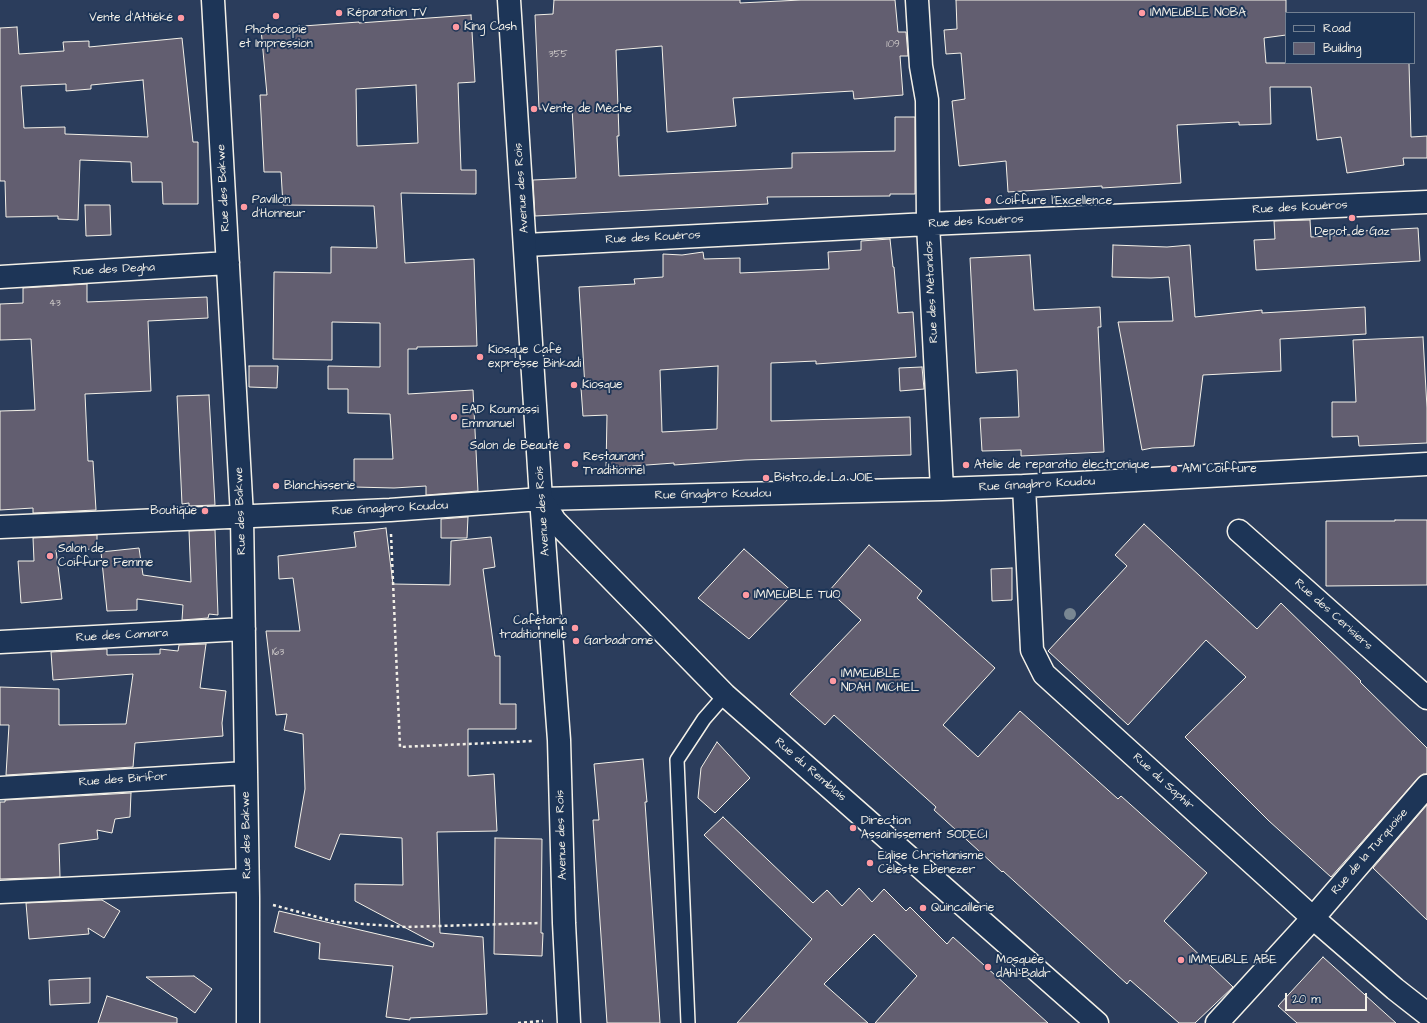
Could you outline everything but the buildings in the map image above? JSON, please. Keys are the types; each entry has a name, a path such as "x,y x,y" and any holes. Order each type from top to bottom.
{"street":[{"name":"Rue des Bakwe","path":"213,0 242,516 248,889 248,1023"},
{"name":"Avenue des Rois","path":"510,0 541,499 559,740 568,1023"},
{"name":"Rue des Métondos","path":"917,0 921,66 927,100 928,224 942,489"},
{"name":"Rue des Kouéros","path":"526,245 928,224 1427,202"},
{"name":"Rue des Degha","path":"0,276 228,263"},
{"name":"Rue Gnagbro Koudou","path":"0,527 390,510 541,499 1024,486 1427,464"},
{"name":"Rue du Saphir","path":"1024,486 1032,650 1044,674 1313,918 1395,989 1427,1014"},
{"name":"Rue du Remblais","path":"541,499 555,521 725,695 1097,1023"},
{"name":"Rue des Cerisiers","path":"1239,531 1427,698"},
{"name":"Rue des Camara","path":"0,642 244,630"},
{"name":"Rue des Birifor","path":"0,788 246,773"},
{"name":"Rue de la Turquoise","path":"1217,1023 1313,918 1427,786"},
{"path":"0,892 248,889"}],"lane":[{"path":"688,1023 677,760 704,720 725,695"}],"path":[{"path":"390,510 400,747 559,740"},
{"path":"248,889 336,922 405,927 564,923"}],"place":[{"name":"Réparation TV","path":"339,13"},
{"name":"IMMEUBLE NOBA","path":"1142,13"},
{"name":"Photocopie et Impression","path":"276,16"},
{"name":"Vente d'Attiéké","path":"181,18"},
{"name":"King Cash","path":"456,27"},
{"name":"Vente de Mèche","path":"534,109"},
{"name":"Coiffure l'Excellence","path":"988,201"},
{"name":"Pavillon d'Honneur","path":"244,207"},
{"name":"Depot de Gaz","path":"1352,218"},
{"name":"Kiosque Café expresse Binkadi","path":"480,357"},
{"name":"Kiosque","path":"574,385"},
{"name":"EAD Koumassi Emmanuel","path":"454,417"},
{"name":"Salon de Beauté","path":"567,446"},
{"name":"Restaurant Traditionnel","path":"575,464"},
{"name":"Atelie de reparatio électronique","path":"966,465"},
{"name":"AMI Coiffure","path":"1174,469"},
{"name":"Bistro de La JOIE","path":"766,478"},
{"name":"Blanchisserie","path":"276,486"},
{"name":"Boutique","path":"205,511"},
{"name":"Salon de Coiffure Femme","path":"50,556"},
{"name":"IMMEUBLE TUO","path":"746,595"},
{"name":"Cafétaria traditionnelle","path":"575,628"},
{"name":"Garbadrome","path":"576,641"},
{"name":"IMMEUBLE NDAH MICHEL","path":"833,681"},
{"name":"Direction Assainissement SODECI","path":"853,828"},
{"name":"Eglise Christianisme Céleste Ebenezer","path":"870,863"},
{"name":"Quincaillerie","path":"923,908"},
{"name":"IMMEUBLE ABE","path":"1181,960"},
{"name":"Mosquée dAhl-Baldr","path":"988,967"}]}
